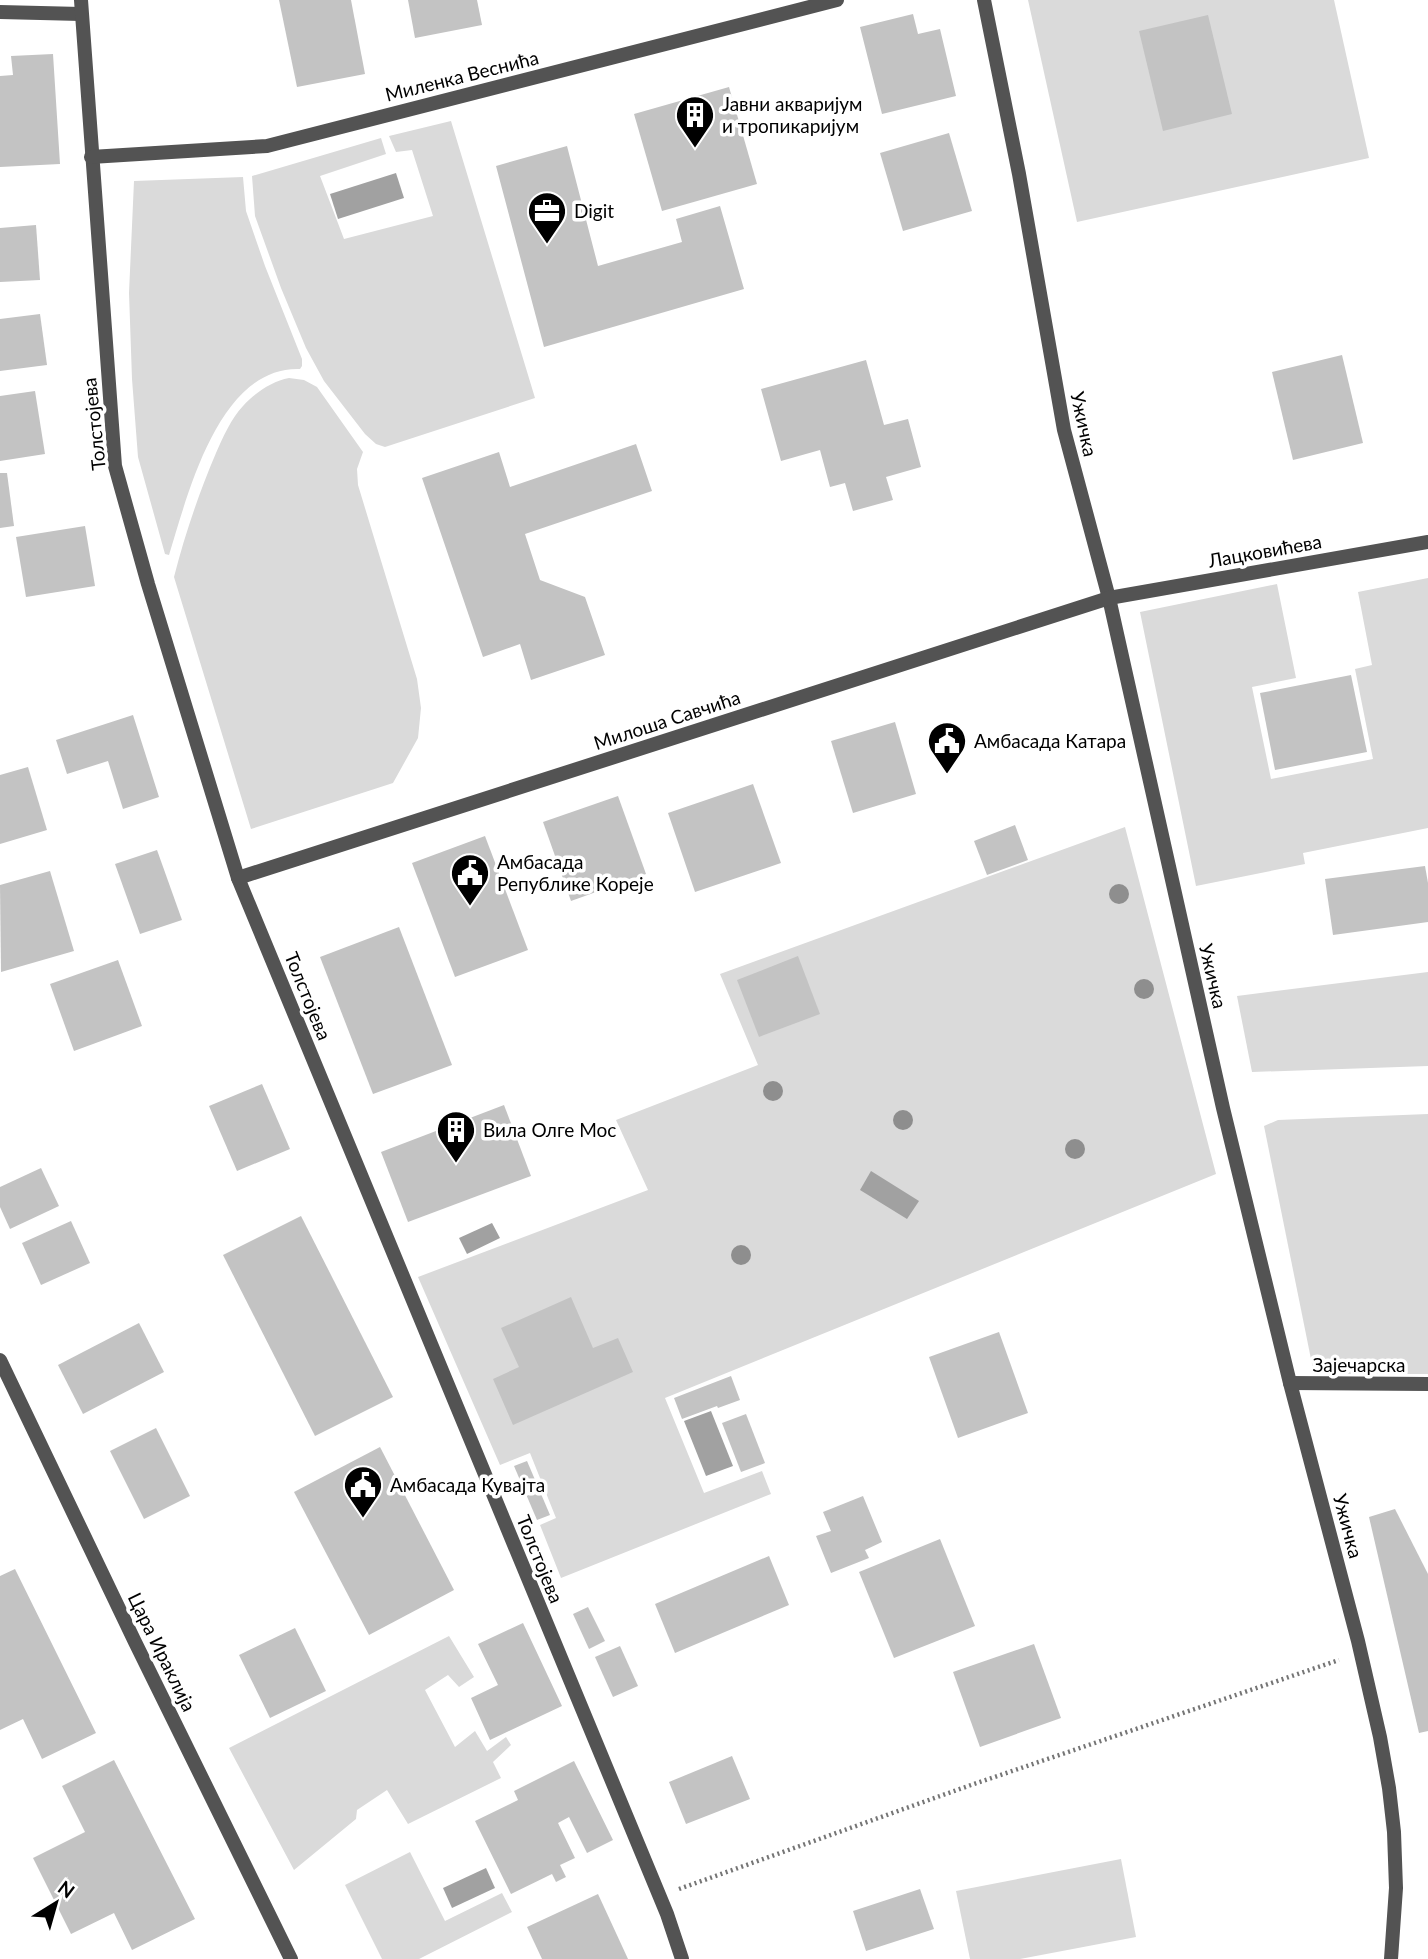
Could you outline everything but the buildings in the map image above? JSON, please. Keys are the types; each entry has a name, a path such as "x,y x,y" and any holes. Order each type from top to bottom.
{"street":[{"name":"Миленка Веснића","path":"91,157 267,146 837,0"},
{"name":"Ужичка","path":"984,0 1019,174 1063,430 1109,598 1223,1108 1360,1653 1389,1788 1396,1888 1391,1959"},
{"name":"Толстојева","path":"81,7 115,466 148,584 238,878 659,1896 682,1959"},
{"path":"0,12 81,7"},
{"name":"Лацковићева","path":"1109,598 1428,542"},
{"name":"Милоша Савчића","path":"238,878 1109,598"},
{"name":"Цара Ираклија","path":"0,1360 291,1959"},
{"name":"Зајечарска","path":"1290,1383 1428,1384"}],"path":[{"path":"659,1896 984,1781 1360,1653"}],"shaded area":[{"path":"1028,0 1334,0 1369,158 1077,222"},
{"path":"451,121 535,398 385,447 376,444 365,434 324,381 306,348 255,216 252,176 381,138 386,154 320,176 344,239 433,216 412,150 396,152 389,136"},
{"path":"396,173 404,198 338,219 330,194"},
{"path":"243,177 246,211 302,359 302,366 300,369 272,374 248,388 228,410 197,469 169,555 165,554 138,457 129,293 134,181"},
{"path":"289,378 304,380 317,387 363,452 357,469 358,485 417,679 421,708 418,738 393,783 251,829 174,577 198,498 231,422 258,392"},
{"path":"1428,578 1428,828 1303,853 1305,864 1196,886 1140,612 1277,584 1296,678 1252,687 1271,779 1373,759 1355,669 1372,665 1358,592"},
{"path":"1125,827 1216,1174 665,1398 704,1493 762,1471 771,1494 561,1578 540,1525 556,1518 530,1453 500,1465 418,1277 648,1190 616,1120 758,1065 720,974"},
{"path":"1428,972 1428,1066 1252,1072 1237,996"},
{"path":"1428,1114 1428,1374 1314,1374 1264,1126 1278,1120"},
{"path":"871,1171 919,1201 907,1219 860,1190"},
{"path":"492,1223 500,1238 467,1254 459,1238"},
{"path":"711,1411 733,1466 706,1476 684,1421"},
{"path":"449,1636 474,1677 459,1687 448,1675 425,1690 455,1747 475,1731 487,1751 506,1737 511,1745 493,1762 501,1778 408,1824 387,1790 357,1810 356,1819 294,1870 229,1748"},
{"path":"410,1852 445,1921 502,1893 512,1912 419,1959 382,1959 345,1885"},
{"path":"1121,1859 1136,1937 1020,1959 970,1959 956,1891"},
{"path":"486,1868 495,1888 452,1908 443,1888"}],"place":[{"name":"Јавни акваријум и тропикаријум","path":"695,149"},
{"name":"Digit","path":"547,245"},
{"name":"Амбасада Катара","path":"947,775"},
{"name":"Амбасада Републике Кореје","path":"470,907"},
{"name":"Вила Олге Мос","path":"456,1164"},
{"name":"Амбасада Кувајта","path":"363,1519"}]}
